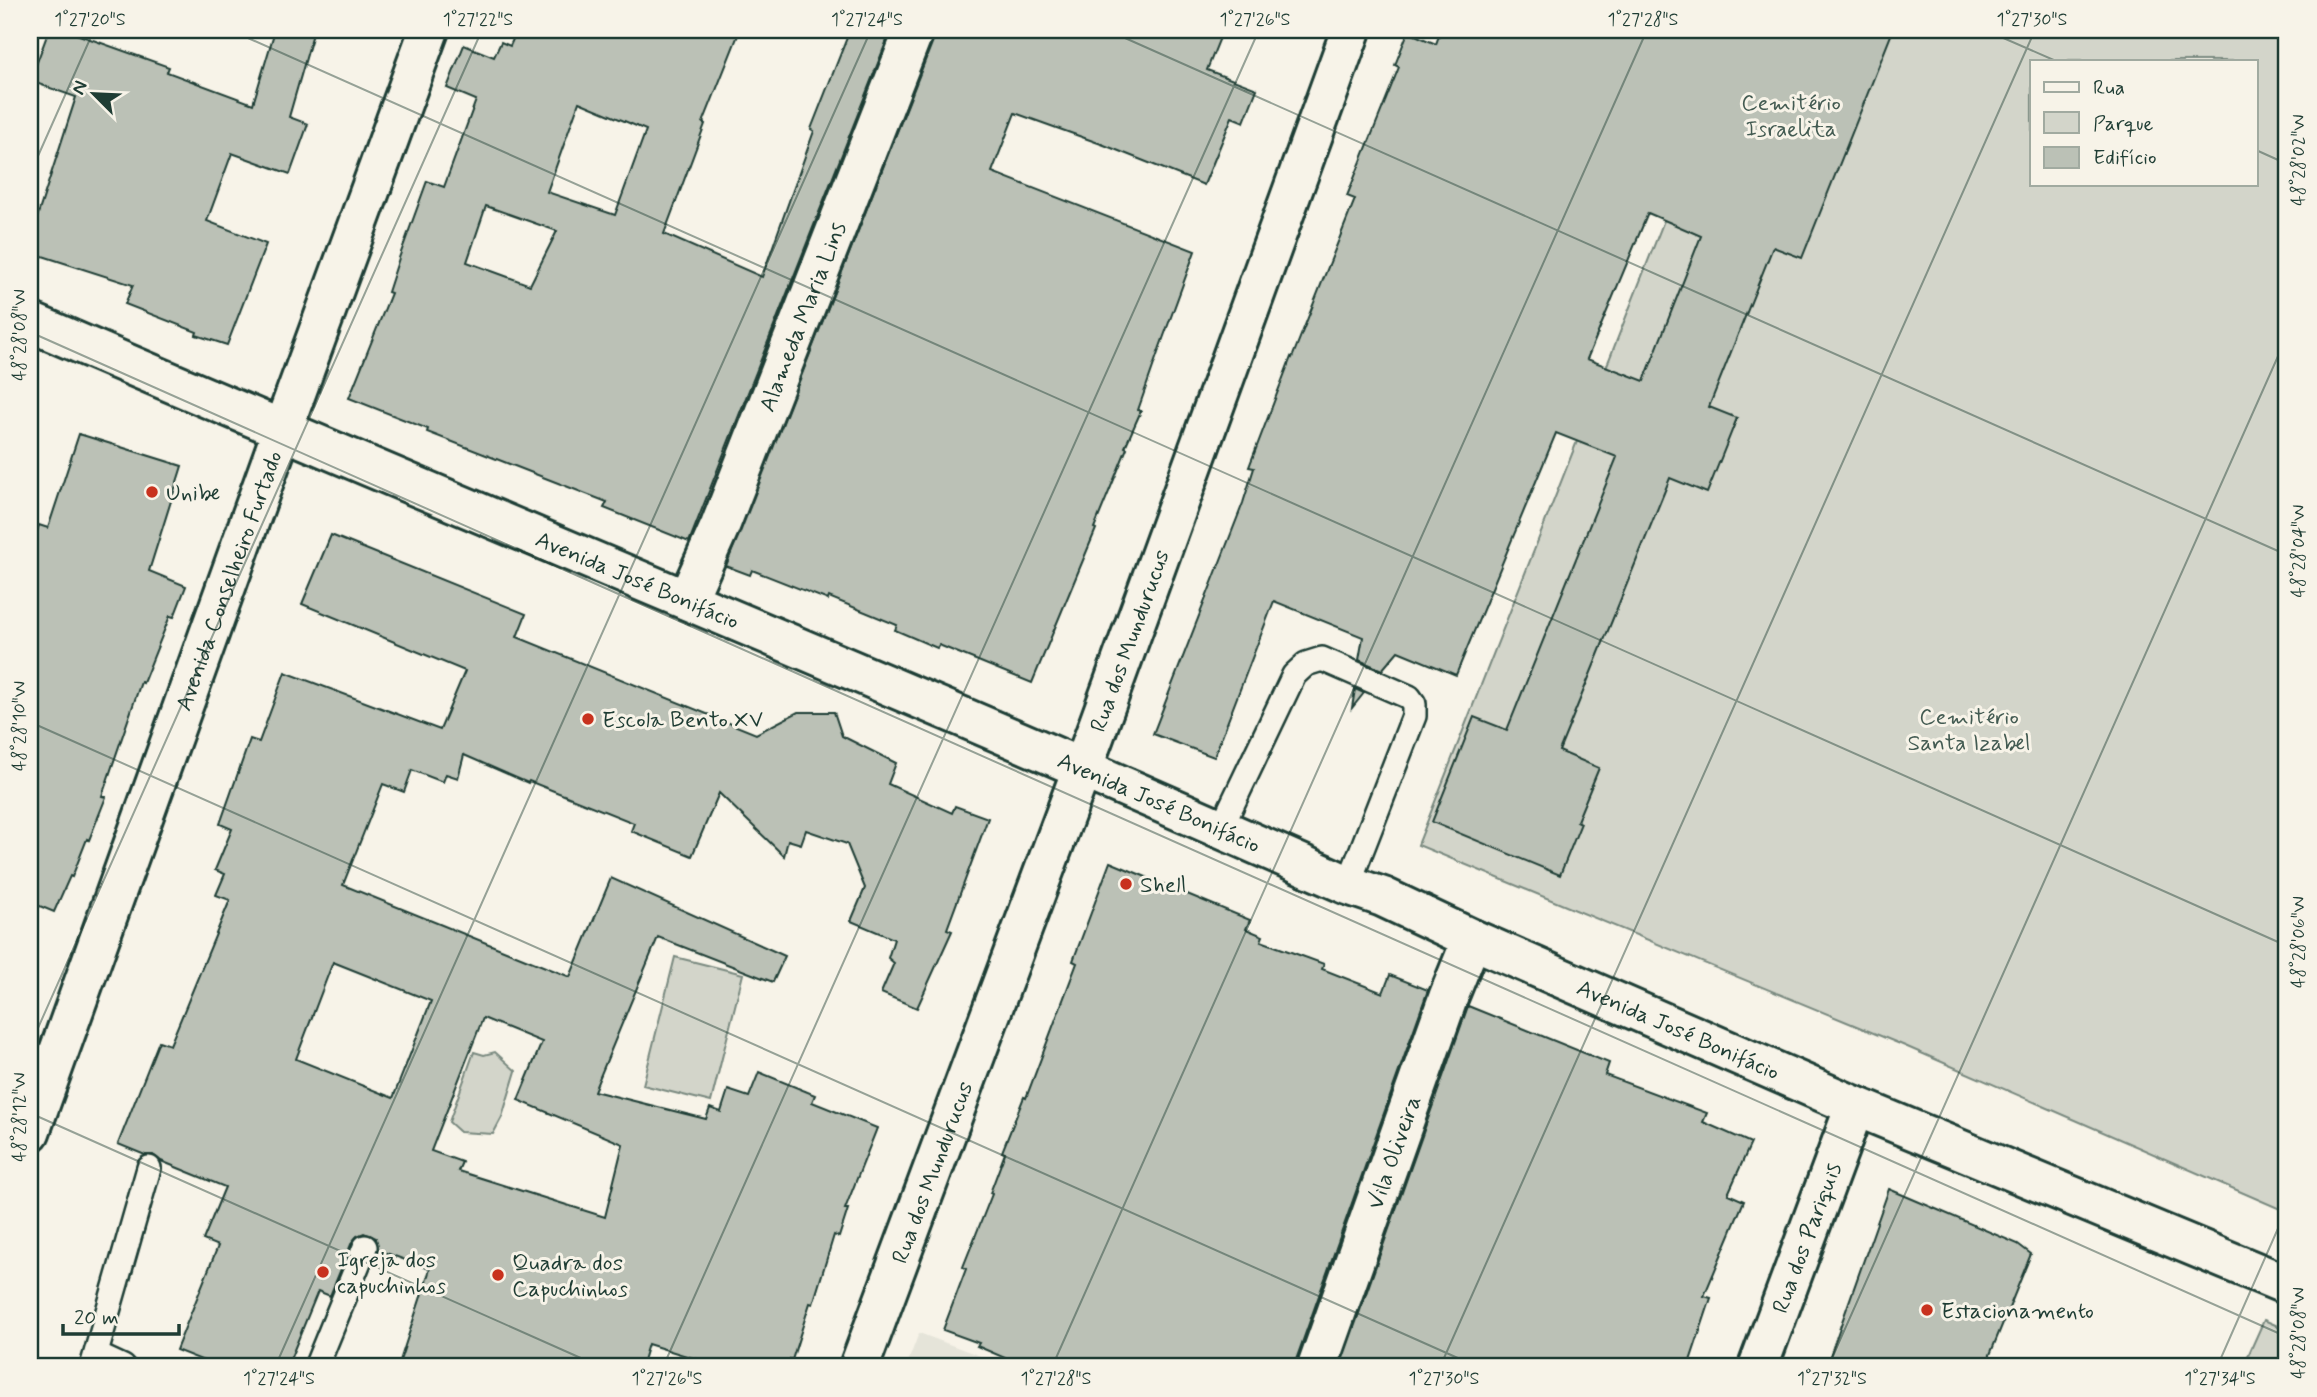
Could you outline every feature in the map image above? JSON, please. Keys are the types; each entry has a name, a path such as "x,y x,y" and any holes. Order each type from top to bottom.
{"main road":[{"name":"Avenida Conselheiro Furtado","path":"30,1132 429,30"},
{"name":"Alameda Maria Lins","path":"687,600 725,513 914,30"},
{"name":"Rua dos Mundurucus","path":"859,1367 1083,767 1350,30"},
{"name":"Avenida José Bonifácio","path":"30,322 1083,767 1855,1106 2287,1285"},
{"name":"Vila Oliveira","path":"1317,1367 1448,998 1472,939"},
{"name":"Rua dos Pariquis","path":"1758,1367 1855,1106"}],"lane":[{"path":"1221,828 1294,674 1306,664 1322,659 1409,697 1414,704 1414,716 1348,885"},
{"path":"124,1367 94,1361 149,1168"},
{"path":"316,1367 365,1247"}],"shaded area":[{"path":"919,1333 1010,1367 906,1367"}],"green space":[{"name":"Cemitério Santa Izabel","path":"1739,30 2287,30 2287,1212 1905,1046 1418,845"},
{"path":"675,957 743,974 711,1102 643,1085"},
{"path":"474,1052 484,1055 495,1052 516,1071 502,1117 493,1134 460,1132 449,1122"},
{"path":"2264,1320 2287,1330 2287,1367 2243,1367"}],"building":[{"path":"49,30 65,30 169,67 167,72 253,104 275,30 314,30 289,117 308,124 290,174 232,153 207,221 266,244 227,345 196,335 197,332 125,304 133,285 30,252 30,239 76,97 30,81"},
{"path":"517,30 740,30 703,123 705,124 664,234 762,277 814,131 811,129 850,30 891,30 689,542 604,508 607,502 427,432 428,429 349,398 391,293 388,292 427,181 444,187 476,100 447,88 464,45 494,57 501,42 510,46","holes":["579,102 646,130 615,215 547,192","486,206 557,231 530,285 467,262"]},
{"path":"935,30 1223,30 1207,70 1257,89 1244,122 1232,117 1204,185 1015,113 992,172 1195,251 1138,410 1141,411 1094,528 1096,529 1032,683 939,645 937,648 895,630 897,625 829,597 828,600 752,570 750,575 726,566"},
{"path":"1441,30 1893,30 1802,258 1773,247 1709,407 1737,418 1707,493 1670,478 1559,751 1599,768 1577,821 1581,823 1560,875 1432,822 1474,717 1507,730 1617,457 1556,433 1456,675 1398,651 1382,670 1359,660 1363,637 1274,601 1214,757 1153,734 1243,503 1254,468 1249,467 1355,199 1347,196 1399,67 1395,65 1408,32 1436,44","holes":["1648,213 1701,236 1644,381 1587,359"]},
{"path":"79,434 182,466 149,571 186,586 174,617 170,616 143,683 141,682 102,796 106,797 89,840 87,839 54,912 30,902 30,553 39,525 48,528"},
{"path":"331,535 526,614 517,637 756,734 798,712 834,712 842,736 896,763 888,784 952,813 955,806 988,818 947,929 952,931 917,1008 881,993 894,963 888,958 894,939 851,921 865,888 847,844 806,830 801,844 788,840 784,856 719,793 692,856 631,831 634,823 529,781 528,783 464,755 458,778 446,774 443,782 412,770 404,792 383,784 343,885 570,977 611,878 785,956 773,982 658,937 594,1091 706,1119 710,1108 721,1112 728,1090 749,1097 759,1072 815,1095 812,1102 877,1128 845,1209 848,1209 839,1237 834,1235 813,1304 810,1303 792,1360 790,1359 787,1367 722,1367 648,1344 641,1367 398,1367 430,1269 378,1250 376,1238 364,1233 352,1242 330,1296 318,1291 287,1367 219,1367 176,1350 218,1246 203,1240 225,1187 161,1161 153,1155 145,1155 118,1144 159,1041 170,1045 230,900 216,895 225,874 215,870 232,829 220,824 250,739 259,742 285,672 440,730 465,671 302,604","holes":["333,962 431,1001 393,1098 296,1059","483,1018 542,1042 518,1100 623,1144 605,1217 458,1171 462,1162 431,1151"]},
{"path":"1355,689 1364,693 1352,708"},
{"path":"1110,862 1250,920 1246,929 1263,936 1261,941 1324,964 1322,969 1383,993 1390,975 1428,990 1296,1360 1296,1367 1026,1367 977,1346 979,1343 943,1330 966,1269 963,1267 992,1194 990,1193 1005,1153 1002,1152 1024,1097 1026,1098 1077,963 1073,961"},
{"path":"1468,1006 1609,1063 1605,1075 1707,1113 1703,1122 1751,1143 1728,1194 1744,1201 1704,1296 1711,1298 1688,1367 1340,1367"},
{"name":"Estacionamento","path":"1889,1189 2018,1244 2031,1254 1985,1367 1826,1367"}],"place":[{"name":"Unibe","path":"152,492"},
{"name":"Escola Bento XV","path":"588,719"},
{"name":"Shell","path":"1126,884"},
{"name":"Igreja dos capuchinhos","path":"323,1272"},
{"name":"Quadra dos Capuchinhos","path":"498,1275"},
{"name":"Estacionamento","path":"1927,1310"}],"park label":[{"name":"Cemitério Israelita","path":"1791,115"}]}
